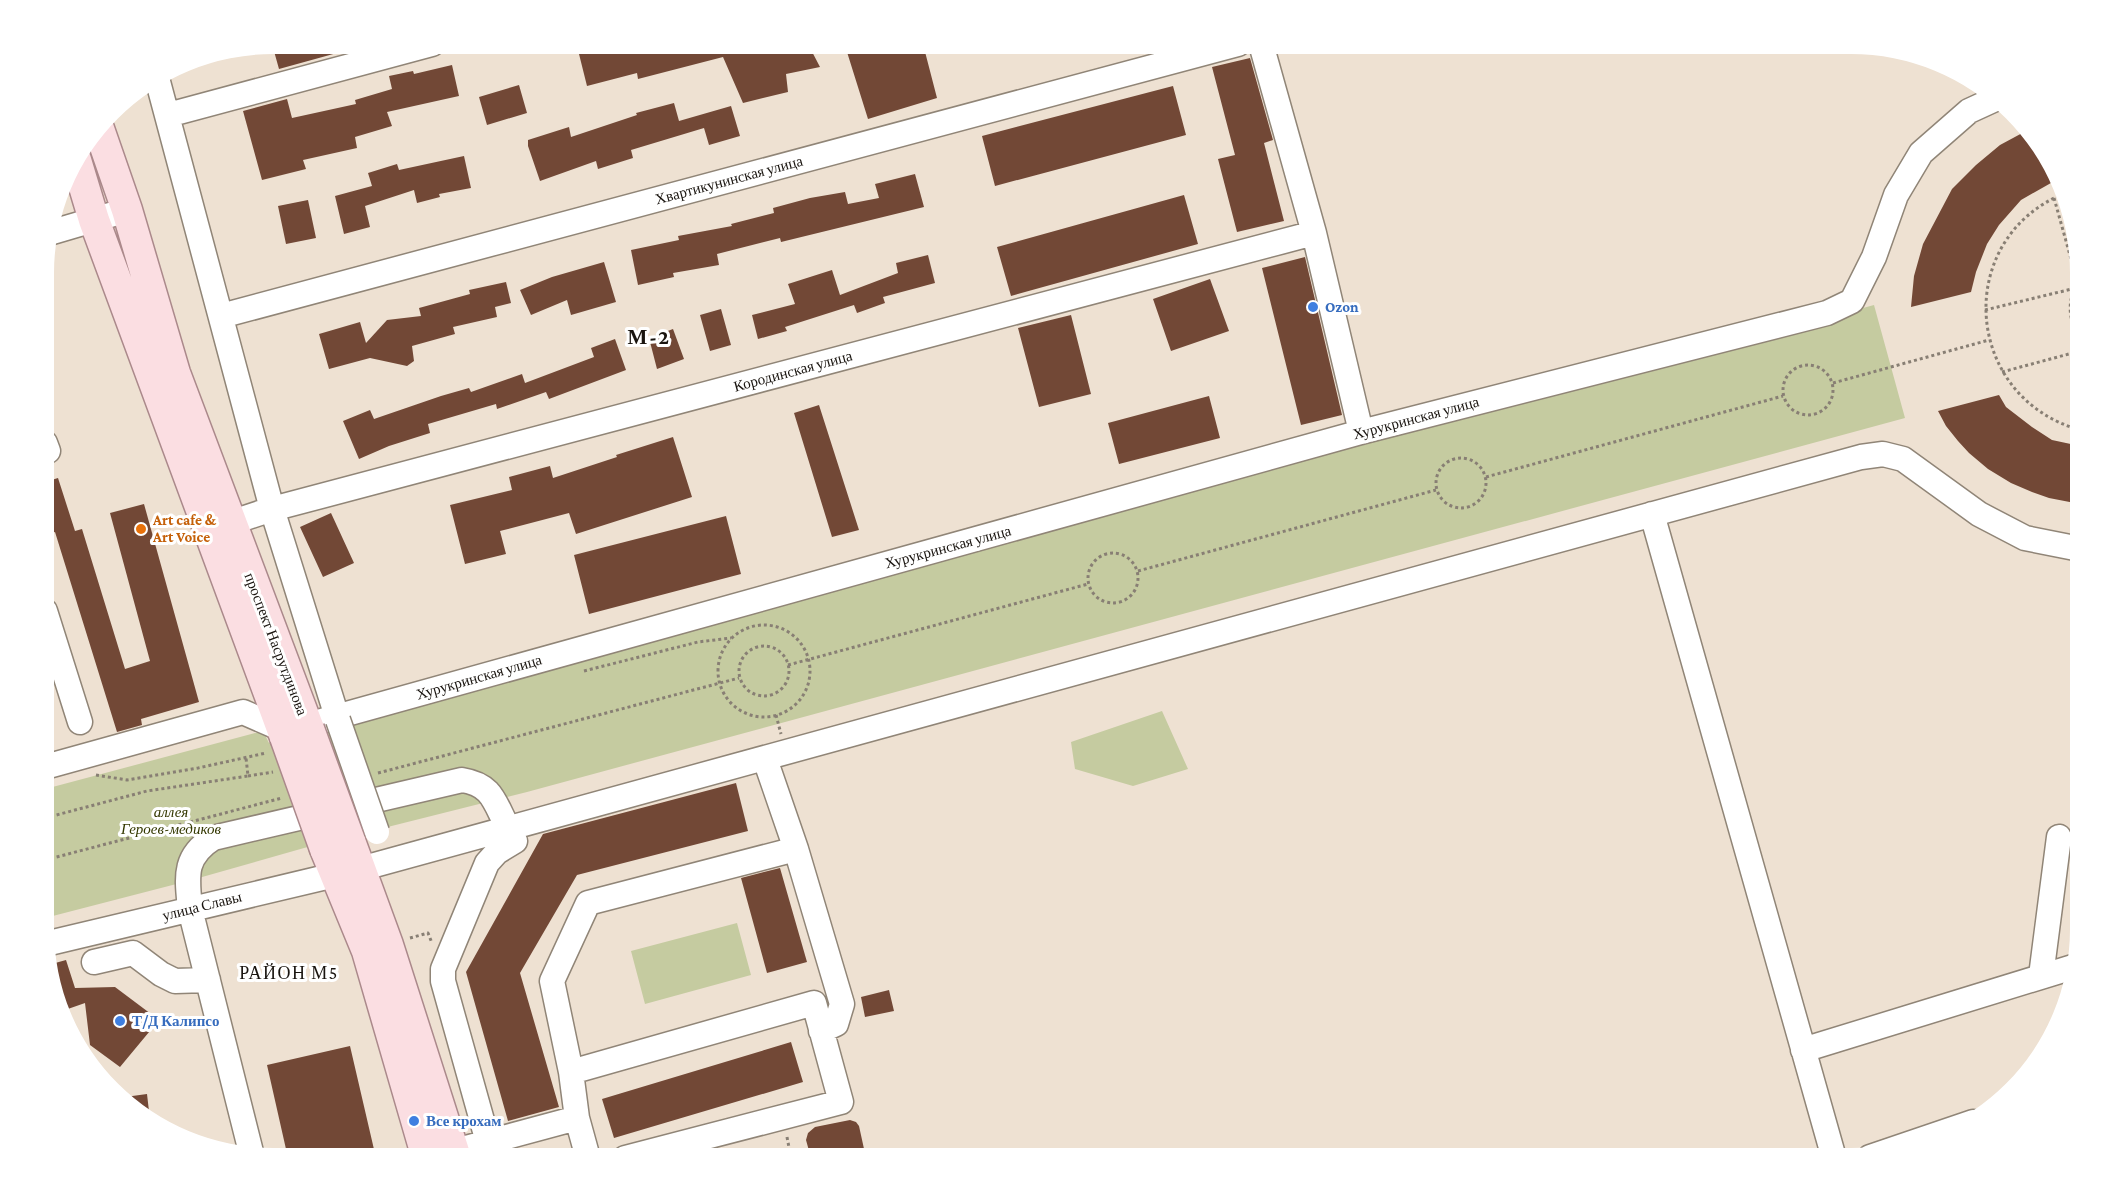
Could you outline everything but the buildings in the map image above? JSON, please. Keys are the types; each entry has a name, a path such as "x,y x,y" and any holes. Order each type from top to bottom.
{"main road":[{"name":"проспект Насрутдинова","path":"102,137 127,210 220,527 289,735 356,854 367,951 438,1148"},
{"name":"проспект Насрутдинова","path":"79,171 94,220 220,527"}],"street":[{"path":"168,115 395,54"},
{"name":"Хвартикунинская улица","path":"220,316 1201,54"},
{"path":"1264,54 1314,233 1360,432"},
{"path":"160,85 272,509 337,718 356,854"},
{"name":"Хурукринская улица","path":"289,735 337,718 1360,432 1827,313 1852,301 1874,257 1896,195 1921,153 1969,111 1987,102"},
{"path":"58,230 127,210"},
{"name":"Кородинская улица","path":"220,527 272,509 1314,233"},
{"name":"улица Славы","path":"54,942 190,909 356,854 512,835 765,759 1861,457 1883,454 1903,459 1979,514 2025,538 2070,547"},
{"path":"1652,514 1831,1148"},
{"path":"54,640 80,723"},
{"path":"54,764 243,712 289,735"},
{"path":"765,759 842,1004 837,1024 821,1031"},
{"path":"250,1147 190,909 188,881 191,857 213,838 462,780 477,782 487,789 512,835 487,863 443,969 443,981 488,1142"},
{"path":"2041,976 2059,837"},
{"path":"585,1148 577,1118 571,1072 552,981 588,903 795,849"},
{"path":"94,962 133,953 161,974 175,981 208,980"},
{"path":"1803,1050 2066,969"},
{"path":"571,1072 814,1003 841,1102 664,1148"},
{"path":"469,1148 577,1118"}],"path":[{"path":"2069,254 2054,198 2031,213 2012,233 2002,248 1988,283 1985,310 1989,340 2002,372 2018,394 2039,412 2070,428"},
{"path":"1985,310 2070,287"},
{"path":"1833,383 1989,340"},
{"path":"2002,372 2070,354"},
{"path":"1811,364 1821,368 1833,383 1834,393 1831,402 1824,410 1815,414 1805,415 1796,412 1783,396 1782,386 1786,377 1792,369 1801,365 1811,364"},
{"path":"1486,477 1783,396"},
{"path":"1464,458 1474,461 1481,467 1486,477 1483,496 1468,508 1458,509 1448,506 1436,490 1435,480 1438,470 1445,463 1454,459 1464,458"},
{"path":"1138,571 1436,490"},
{"path":"1116,552 1126,555 1138,571 1136,590 1129,598 1120,602 1110,603 1101,600 1093,594 1088,585 1087,574 1091,565 1106,553 1116,552"},
{"path":"788,665 1088,585"},
{"path":"760,625 776,626 791,633 802,645 808,660 810,677 804,694 792,708 776,715 758,716 741,711 727,699 719,683 718,667 722,651 731,638 744,629 760,625"},
{"path":"576,674 698,642 731,638"},
{"path":"757,646 776,649 784,655 788,665 789,674 786,684 771,696 761,697 751,694 743,687 739,678 738,668 741,658 757,646"},
{"path":"376,773 739,678"},
{"path":"92,774 127,780 246,758 289,735"},
{"path":"246,758 248,776"},
{"path":"54,816 147,791 275,771 278,780"},
{"path":"54,858 285,797 281,789"}],"green space":[{"name":"аллея Героев-медиков","path":"1874,305 1905,418 527,792 304,848 54,916 54,787 263,731 269,743"},
{"path":"1162,711 1188,769 1133,786 1075,769 1071,742"},
{"path":"737,923 751,975 645,1004 631,951"}],"place":[{"name":"Ozon","path":"1313,307"},
{"name":"Art cafe & Art Voice","path":"141,529"},
{"name":"Т/Д Калипсо","path":"120,1021"},
{"name":"Все крохам","path":"414,1121"}],"district":[{"name":"М-2","path":"649,337"},
{"name":"РАЙОН М5","path":"289,973"}]}
